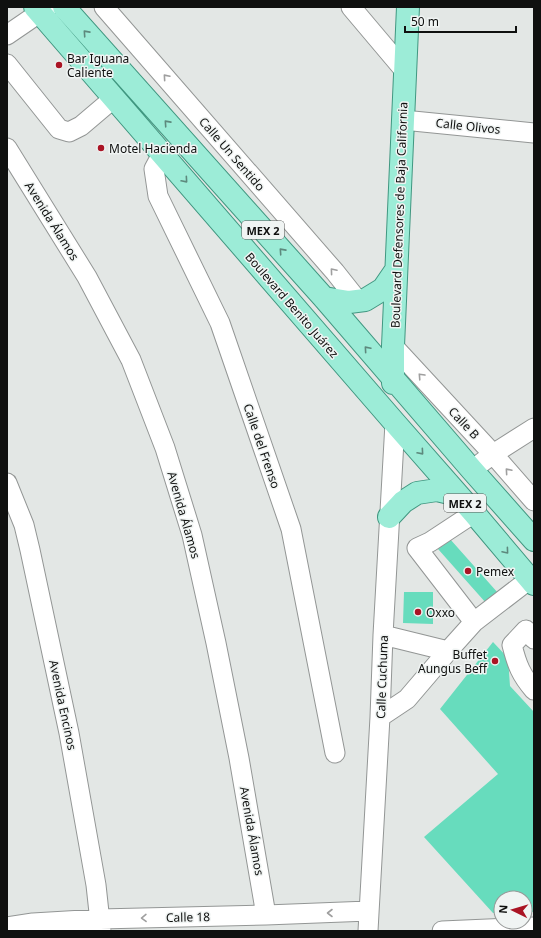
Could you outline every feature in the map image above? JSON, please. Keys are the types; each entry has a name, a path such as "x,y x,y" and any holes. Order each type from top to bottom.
{"main road":[{"name":"MEX 2","path":"64,7 324,298 534,540"},
{"name":"Boulevard Defensores de Baja California","path":"395,423 391,376 408,7"},
{"name":"Boulevard Benito Juárez","path":"41,9 114,98 474,513 532,582"},
{"path":"324,298 349,302 365,300 383,289 396,270"},
{"path":"304,318 332,330 372,375 380,377 391,376"},
{"path":"389,517 403,502 417,493 437,490 458,495"}],"street":[{"name":"Calle Un Sentido","path":"104,7 335,272 358,301"},
{"path":"351,7 405,72"},
{"path":"7,35 41,9"},
{"path":"7,64 59,129 69,132 81,126 114,98"},
{"name":"Calle Olivos","path":"403,120 534,133"},
{"name":"Avenida Álamos","path":"7,148 87,277 128,353 165,448 192,535 216,643 239,758 266,915"},
{"name":"Calle del Frenso","path":"162,154 154,169 158,196 220,323 291,529 335,753"},
{"name":"Calle B","path":"393,346 493,454 534,501"},
{"name":"Calle Cuchuma","path":"368,931 395,423"},
{"path":"472,470 493,454 534,428"},
{"name":"Avenida Encinos","path":"7,483 24,525 34,565 69,733 96,885 101,925"},
{"path":"387,552 407,552 417,548 430,542 474,513"},
{"path":"417,548 474,622"},
{"path":"380,717 407,698 474,622 532,582"},
{"path":"531,631 512,645 517,664 527,682 534,690"},
{"path":"383,636 448,651"},
{"name":"Calle 18","path":"7,927 33,923 101,925 266,915 369,911"},
{"path":"442,931 534,927"}],"building":[{"name":"Pemex","path":"450,539 498,593 486,603 438,549"},
{"name":"Oxxo","path":"404,592 433,592 433,624 403,623"},
{"path":"493,642 508,658 510,686 534,712 534,912 533,890 493,890 493,913 424,837 498,774 440,709"}],"place":[{"name":"Bar Iguana Caliente","path":"59,65"},
{"name":"Motel Hacienda","path":"101,148"},
{"name":"Pemex","path":"468,571"},
{"name":"Oxxo","path":"418,612"},
{"name":"Buffet Aungus Beff","path":"495,661"}]}
